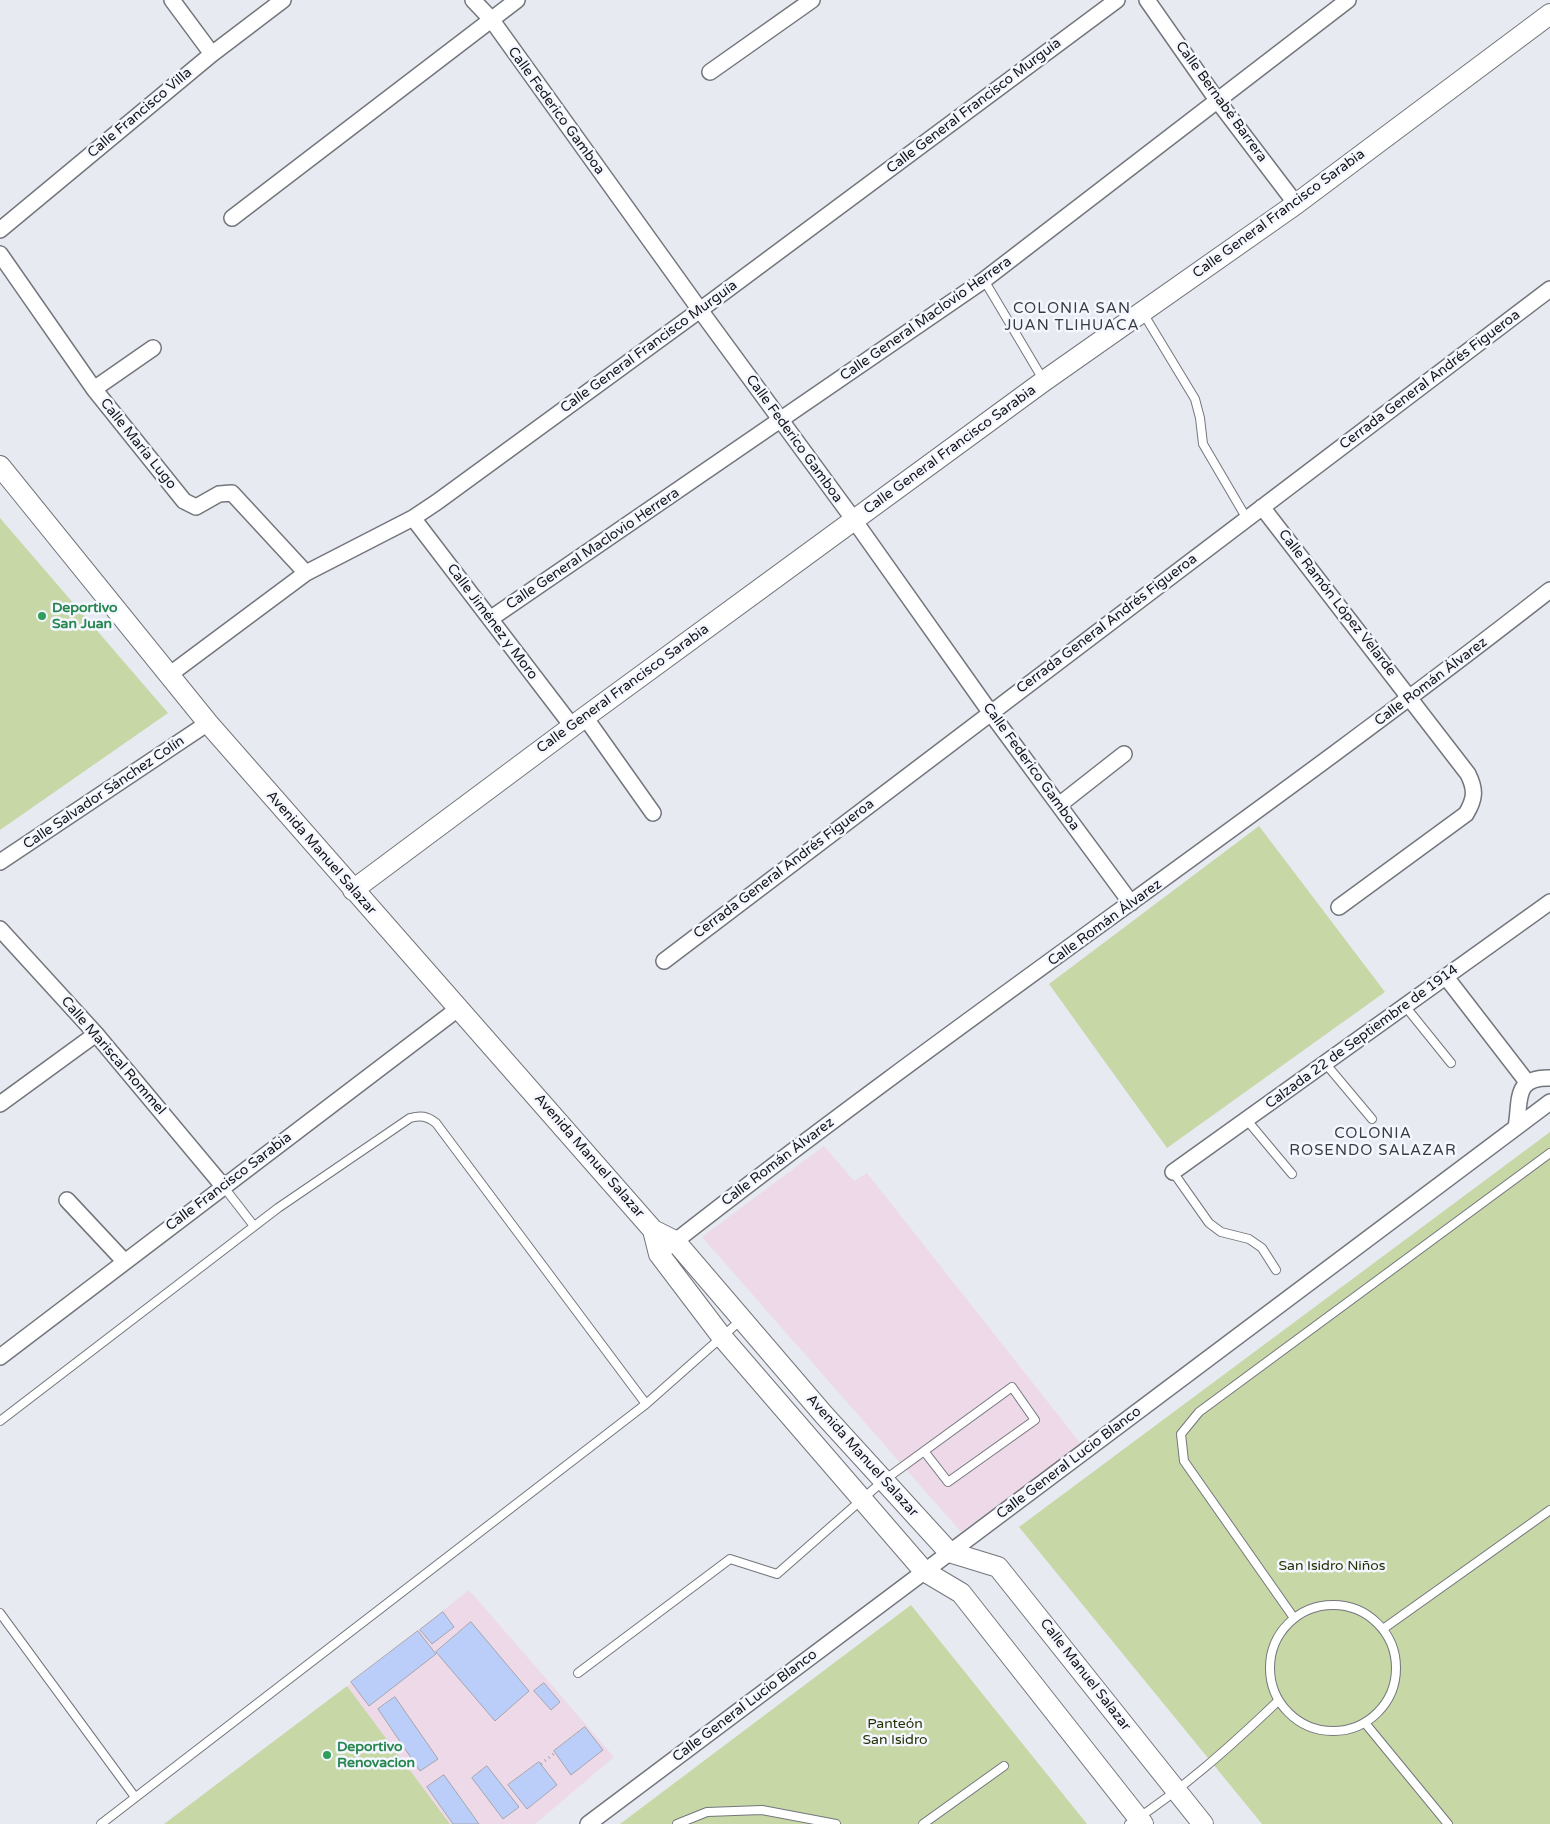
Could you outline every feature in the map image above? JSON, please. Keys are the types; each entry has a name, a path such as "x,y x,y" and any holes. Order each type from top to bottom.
{"street":[{"path":"172,0 212,54"},
{"name":"Calle Francisco Villa","path":"0,230 212,54 283,0"},
{"name":"Calle Federico Gamboa","path":"473,0 491,19 854,520 990,712 1131,903"},
{"path":"232,218 517,0"},
{"path":"710,72 812,0"},
{"name":"Calle General Francisco Murguía","path":"169,675 306,573 413,518 700,310 1117,0"},
{"name":"Calle Bernabé Barrera","path":"1147,0 1217,100 1296,204"},
{"name":"Calle General Maclovio Herrera","path":"490,619 984,280 1348,0"},
{"name":"Calle General Francisco Sarabia","path":"353,890 579,721 1044,380 1296,204 1550,14"},
{"name":"Calle María Lugo","path":"0,254 94,389 184,501 196,506 219,494 232,493 306,573"},
{"name":"Cerrada General Andrés Figueroa","path":"664,961 1550,289"},
{"path":"94,389 154,348"},
{"name":"Avenida Manuel Salazar","path":"0,466 208,723 353,890 653,1230 675,1241 883,1481 949,1552"},
{"name":"Calle Ramón López Velarde","path":"1262,507 1411,698 1468,774 1474,787 1474,801 1466,814 1339,906"},
{"name":"Calle Jiménez y Moro","path":"413,518 490,619 579,721 653,813"},
{"name":"Calle Román Álvarez","path":"659,1254 814,1134 1411,698 1550,590"},
{"name":"Calle Salvador Sánchez Colín","path":"0,862 208,723"},
{"path":"1059,805 1124,754"},
{"name":"Calzada 22 de Septiembre de 1914","path":"1173,1172 1550,902"},
{"name":"Calle Mariscal Rommel","path":"0,929 96,1034 223,1186"},
{"path":"1446,976 1527,1082"},
{"name":"Calle Francisco Sarabia","path":"0,1357 459,1008"},
{"path":"0,1104 96,1034"},
{"path":"1516,1127 1519,1096 1527,1082 1538,1078 1550,1078"},
{"name":"Calle General Lucio Blanco","path":"588,1824 1550,1102"},
{"path":"67,1200 125,1262"},
{"name":"Avenida Manuel Salazar","path":"653,1230 659,1254 722,1337 924,1571"},
{"path":"804,1432 824,1414"},
{"name":"Calle Manuel Salazar","path":"949,1552 998,1567 1203,1824"},
{"path":"924,1571 961,1593 1137,1822"}],"lane":[{"path":"984,280 1044,380"},
{"path":"1142,312 1195,399 1200,418 1203,444 1247,519"},
{"path":"1405,1006 1451,1063"},
{"path":"1326,1063 1372,1119"},
{"path":"0,1421 254,1226 410,1118 419,1115 429,1117 436,1123 646,1404"},
{"path":"1246,1119 1292,1174"},
{"path":"1294,1618 1184,1461 1181,1434 1199,1412 1550,1153"},
{"path":"1173,1172 1209,1223 1220,1232 1249,1239 1262,1248 1276,1270"},
{"path":"223,1186 254,1226"},
{"path":"101,1824 646,1404 743,1319"},
{"path":"578,1673 730,1560 777,1574 883,1481 924,1451 1012,1387 1035,1420 948,1482 924,1451"},
{"path":"1383,1629 1550,1510"},
{"path":"1331,1605 1350,1607 1368,1615 1383,1629 1393,1647 1396,1668 1393,1689 1382,1708 1366,1722 1344,1731 1322,1731 1301,1723 1278,1701 1270,1671 1272,1651 1280,1632 1294,1618 1312,1608 1331,1605"},
{"path":"0,1613 136,1797"},
{"path":"1137,1822 1230,1747 1278,1701"},
{"path":"1366,1722 1448,1824"},
{"path":"923,1824 1004,1766"},
{"path":"677,1824 706,1812 762,1810 836,1824"}],"path":[{"path":"541,1764 555,1753"}],"shaded area":[{"path":"824,1146 854,1181 867,1173 1081,1444 961,1532 702,1237"},
{"path":"469,1590 614,1757 535,1824 450,1824 347,1686"}],"green space":[{"name":"Deportivo San Juan","path":"0,518 168,713 0,830"},
{"path":"1259,826 1385,992 1167,1148 1049,984"},
{"name":"San Isidro Niños","path":"1550,1132 1550,1824 1262,1824 1019,1527"},
{"name":"Panteón San Isidro","path":"911,1605 1087,1824 620,1824"},
{"name":"Deportivo Renovacion","path":"347,1686 450,1824 164,1824"}],"building":[{"path":"443,1612 454,1627 432,1644 420,1630"},
{"path":"471,1622 529,1691 495,1721 436,1652"},
{"path":"418,1631 436,1654 369,1706 351,1682"},
{"path":"544,1683 560,1702 551,1710 534,1691"},
{"path":"395,1697 438,1759 420,1771 378,1709"},
{"path":"585,1727 603,1750 571,1775 554,1751"},
{"path":"539,1762 557,1785 527,1809 508,1785"},
{"path":"487,1766 519,1807 503,1819 472,1778"},
{"path":"444,1775 479,1824 453,1824 427,1787"}],"place":[{"name":"Deportivo San Juan","path":"42,616"},
{"name":"Deportivo Renovacion","path":"327,1755"}],"district":[{"name":"COLONIA SAN JUAN TLIHUACA","path":"1072,318"},
{"name":"COLONIA ROSENDO SALAZAR","path":"1373,1142"}]}
